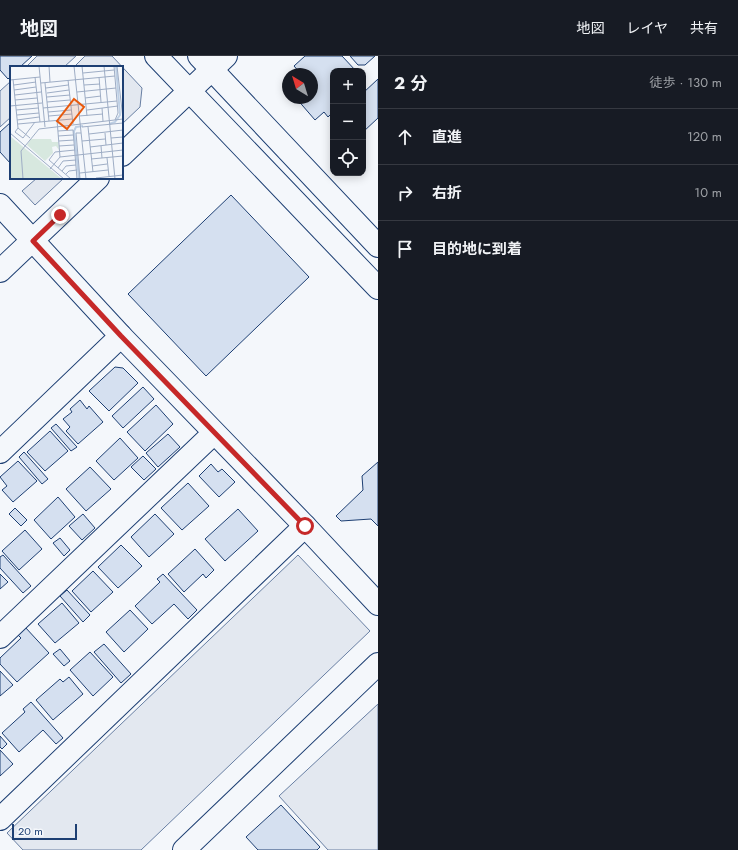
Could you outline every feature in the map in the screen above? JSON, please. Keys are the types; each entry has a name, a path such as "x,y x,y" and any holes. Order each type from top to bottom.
{"street":[{"path":"156,56 378,288"},
{"path":"123,154 189,91 212,61 378,246"},
{"path":"0,271 97,179"},
{"path":"0,205 121,336 305,526 378,604"},
{"path":"0,452 121,336"},
{"path":"0,638 214,433"},
{"path":"0,819 305,526"},
{"path":"184,850 378,664"}],"shaded area":[{"path":"37,56 76,56 65,66 27,66"},
{"path":"85,56 112,56 121,66 75,66"},
{"path":"123,68 142,88 140,107 123,123"},
{"path":"10,82 10,118 0,127 0,91"},
{"path":"36,179 63,179 35,205 22,191"},
{"path":"298,555 370,631 141,850 23,850 7,833"},
{"path":"378,704 378,850 328,850 279,796"}],"building":[{"path":"0,56 32,56 21,66 10,66 10,77 8,79 0,70"},
{"path":"305,56 342,56 353,68 330,68 330,115 328,117 324,112 315,120 301,104 318,104 318,68 296,68 294,66"},
{"path":"350,56 375,56 365,65 358,65"},
{"path":"378,79 378,118 366,129 366,104 366,90"},
{"path":"10,123 10,163 0,152 0,132"},
{"path":"231,195 309,277 206,376 128,294"},
{"path":"115,367 123,368 138,383 109,411 89,391"},
{"path":"143,387 154,399 123,428 112,416"},
{"path":"80,400 87,409 89,406 103,422 78,444 66,431 70,427 63,419 72,412 70,409"},
{"path":"156,405 173,424 145,451 127,432"},
{"path":"56,424 77,447 71,451 51,428"},
{"path":"50,431 68,451 45,471 27,452"},
{"path":"168,434 180,447 158,467 146,453"},
{"path":"120,438 138,458 114,480 96,461"},
{"path":"24,452 48,479 42,484 19,457"},
{"path":"143,456 156,469 144,480 131,467"},
{"path":"18,461 37,481 13,502 2,490 7,486 0,477"},
{"path":"378,462 378,526 371,519 341,521 336,516 363,490 362,476"},
{"path":"211,464 218,472 222,469 235,482 219,497 199,476"},
{"path":"90,467 111,489 86,511 66,489"},
{"path":"188,483 209,506 182,530 161,508"},
{"path":"58,497 75,517 51,539 34,520"},
{"path":"15,508 27,520 21,526 9,514"},
{"path":"238,509 258,531 225,561 205,539"},
{"path":"83,514 95,528 82,540 69,526"},
{"path":"155,514 174,534 149,557 131,537"},
{"path":"25,530 42,549 19,570 2,551"},
{"path":"60,538 70,550 64,556 53,543"},
{"path":"121,545 142,566 118,588 98,567"},
{"path":"195,549 214,570 206,578 203,574 184,592 168,574"},
{"path":"3,555 31,586 23,593 0,568 0,557"},
{"path":"93,571 113,592 91,612 72,591"},
{"path":"0,574 8,582 0,589"},
{"path":"163,574 197,610 188,619 174,604 152,624 135,606 160,582 157,579"},
{"path":"67,590 90,615 83,622 60,596"},
{"path":"62,603 79,623 55,643 38,624"},
{"path":"130,610 148,629 124,652 106,632"},
{"path":"25,627 49,653 17,682 0,664 0,658 21,638 18,635"},
{"path":"104,644 131,674 121,683 94,652"},
{"path":"60,649 70,661 64,666 53,654"},
{"path":"90,652 113,677 93,696 70,670"},
{"path":"0,671 13,685 0,696"},
{"path":"69,677 83,694 53,720 36,700 60,679 63,682"},
{"path":"31,702 63,738 56,744 43,730 19,752 2,733 25,712 23,709"},
{"path":"0,736 7,744 2,749 0,747"},
{"path":"0,750 13,764 0,776"},
{"path":"281,805 320,847 317,850 258,850 246,837"}],"route":[{"path":"60,215 33,241 121,336 305,526"}]}
